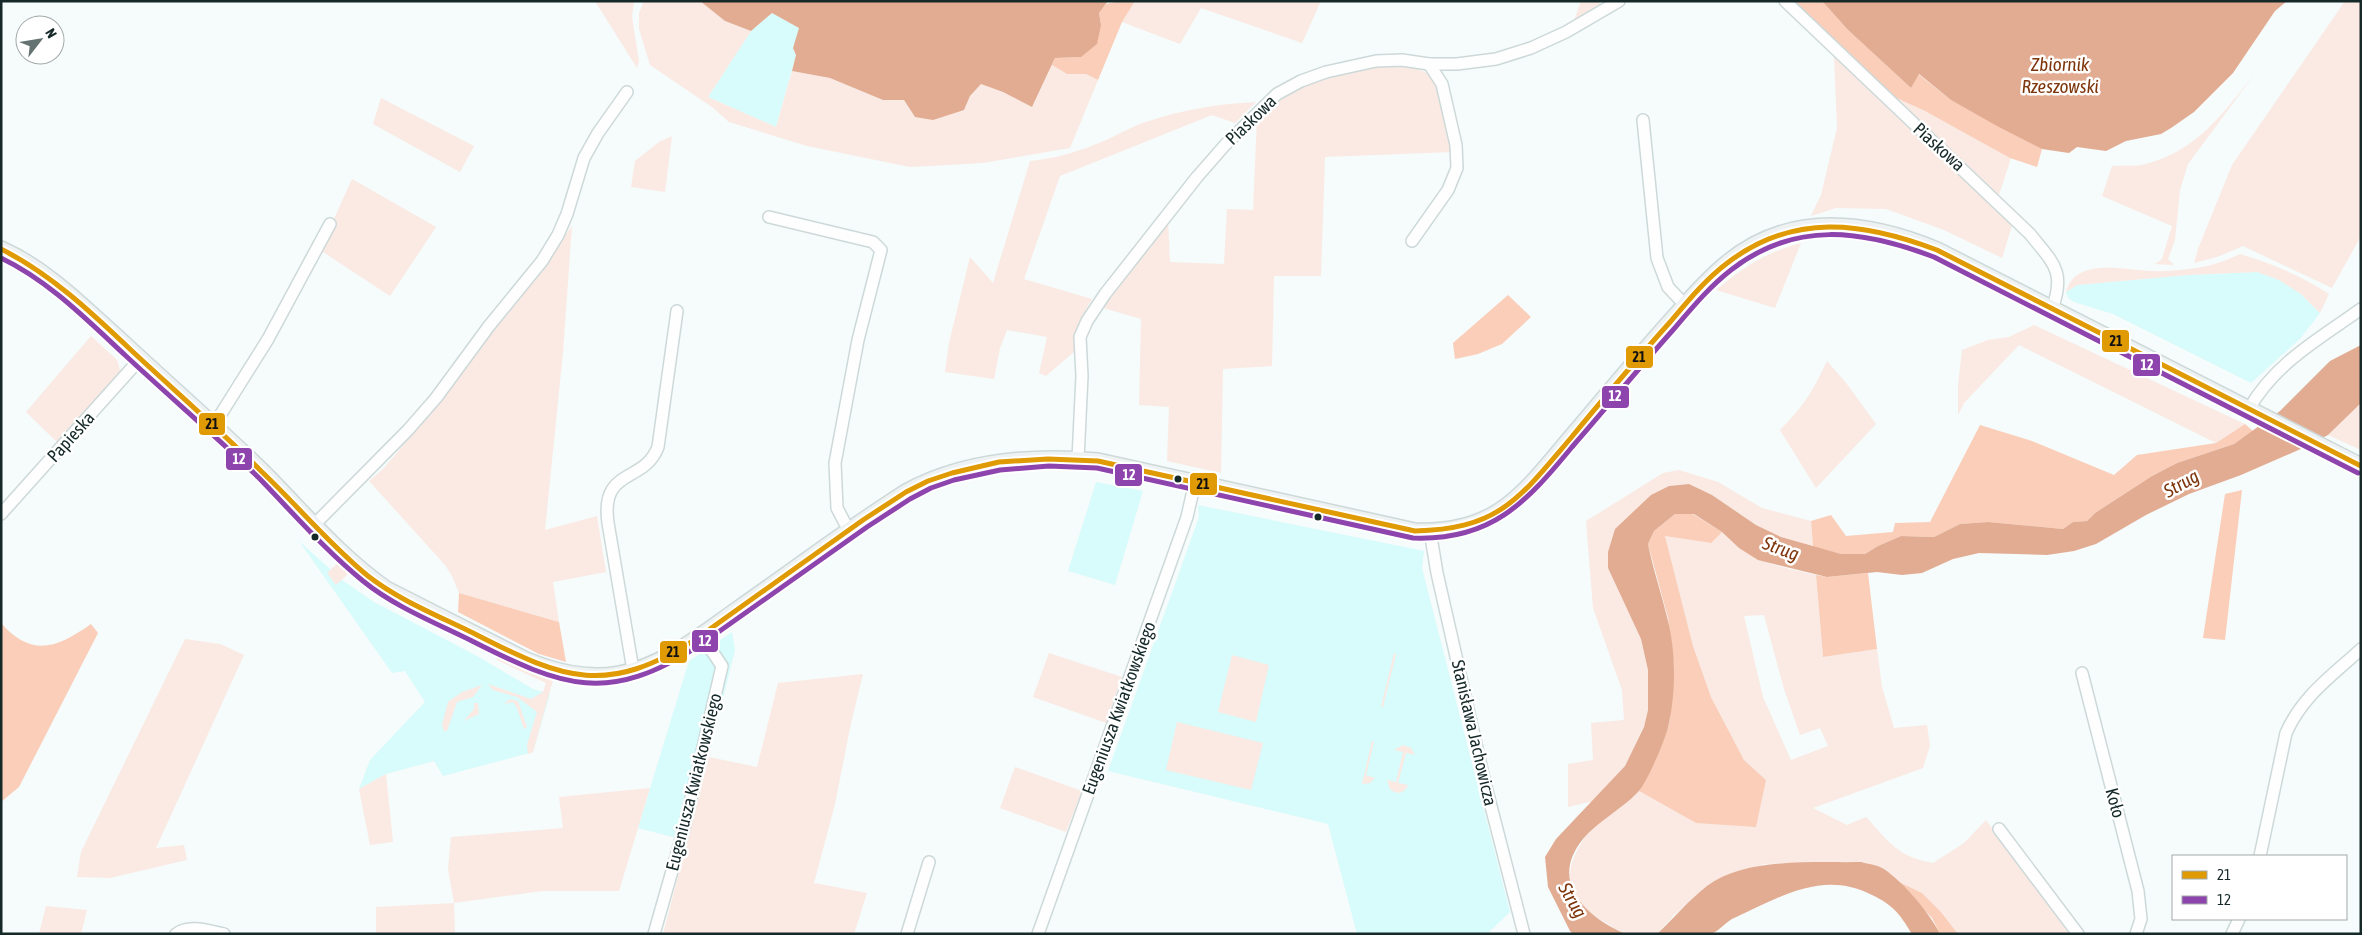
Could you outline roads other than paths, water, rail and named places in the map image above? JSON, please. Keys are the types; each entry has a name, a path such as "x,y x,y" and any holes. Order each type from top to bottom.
{"street":[{"name":"Piaskowa","path":"1078,460 1082,376 1080,337 1087,321 1105,294 1225,145 1276,94 1301,81 1326,72 1376,61 1402,60 1429,64 1457,64 1496,59 1531,48 1566,32 1619,1"},
{"name":"Piaskowa","path":"1785,1 2030,234 2050,258 2060,280 2060,288 2052,310"},
{"path":"1412,241 1448,190 1457,168 1456,145 1442,84 1429,64"},
{"path":"314,525 408,430 436,398 542,261 558,235 567,214 584,158 598,133 627,92"},
{"path":"1643,120 1657,258 1668,287 1685,305"},
{"path":"769,217 873,242 881,250 858,340 835,463 838,508 848,530"},
{"path":"216,427 268,339 330,224"},
{"path":"1,249 50,279 216,427 354,565 386,589 526,660 545,668 579,675 599,676 633,670 664,658 701,636 848,530 913,488 959,469 1024,460 1078,460 1132,468 1398,528 1430,531 1463,527 1478,522 1496,514 1524,493 1685,305 1728,262 1766,240 1800,230 1846,226 1870,228 1908,238 1937,250 2361,466"},
{"path":"2248,409 2280,368 2361,309"},
{"path":"633,670 607,508 612,487 618,481 650,462 658,447 677,311"},
{"name":"Papieska","path":"1,514 140,359"},
{"name":"Eugeniusza Kwiatkowskiego","path":"1038,934 1184,524 1195,482"},
{"name":"Stanisława Jachowicza","path":"1430,531 1439,582 1484,779 1524,934"},
{"name":"Eugeniusza Kwiatkowskiego","path":"654,934 684,829 722,666 701,636"},
{"path":"2260,855 2286,733 2292,719 2328,676 2361,649"},
{"name":"Koło","path":"2082,673 2138,891 2140,919 2136,934"},
{"path":"1999,829 2078,934"},
{"path":"907,934 929,862"},
{"path":"2232,934 2239,920"},
{"path":"178,932 192,928 224,934"}],"water":[{"path":"700,1 1108,1 1099,13 1101,25 1097,44 1081,57 1055,58 1032,107 1003,92 981,84 970,96 964,110 933,120 915,117 904,100 883,100 830,78 792,71 796,55 793,48 799,28 772,13 751,31 725,21"},
{"name":"Zbiornik Rzeszowski","path":"1822,1 2287,1 2275,11 2233,73 2194,112 2161,134 2126,141 2106,151 2077,147 2069,153 2042,149 1997,126 1951,100 1919,74 1911,88 1848,30"},
{"name":"Strug","path":"2361,345 2361,403 2328,435 2241,475 2189,494 2146,515 2096,544 2074,551 2047,555 1979,553 1953,559 1922,573 1902,575 1877,572 1827,577 1758,560 1739,548 1722,532 1694,514 1675,514 1654,531 1648,544 1672,643 1674,683 1665,738 1642,787 1632,798 1596,826 1583,839 1573,855 1569,870 1576,896 1586,908 1597,918 1626,934 1573,934 1570,931 1548,887 1545,857 1556,839 1625,766 1644,727 1648,710 1648,670 1641,639 1608,568 1608,552 1615,529 1651,495 1669,486 1689,484 1712,495 1756,525 1781,537 1841,554 1865,554 1901,536 1934,537 1960,524 1988,522 2063,529 2073,522 2087,521 2095,513 2152,476 2177,463 2234,444 2280,411 2330,361"},
{"path":"1802,862 1861,862 1882,868 1900,882 1923,907 1940,934 1912,934 1900,916 1885,902 1854,888 1836,885 1801,889 1784,895 1732,919 1710,934 1657,934 1707,886 1741,870"}]}
